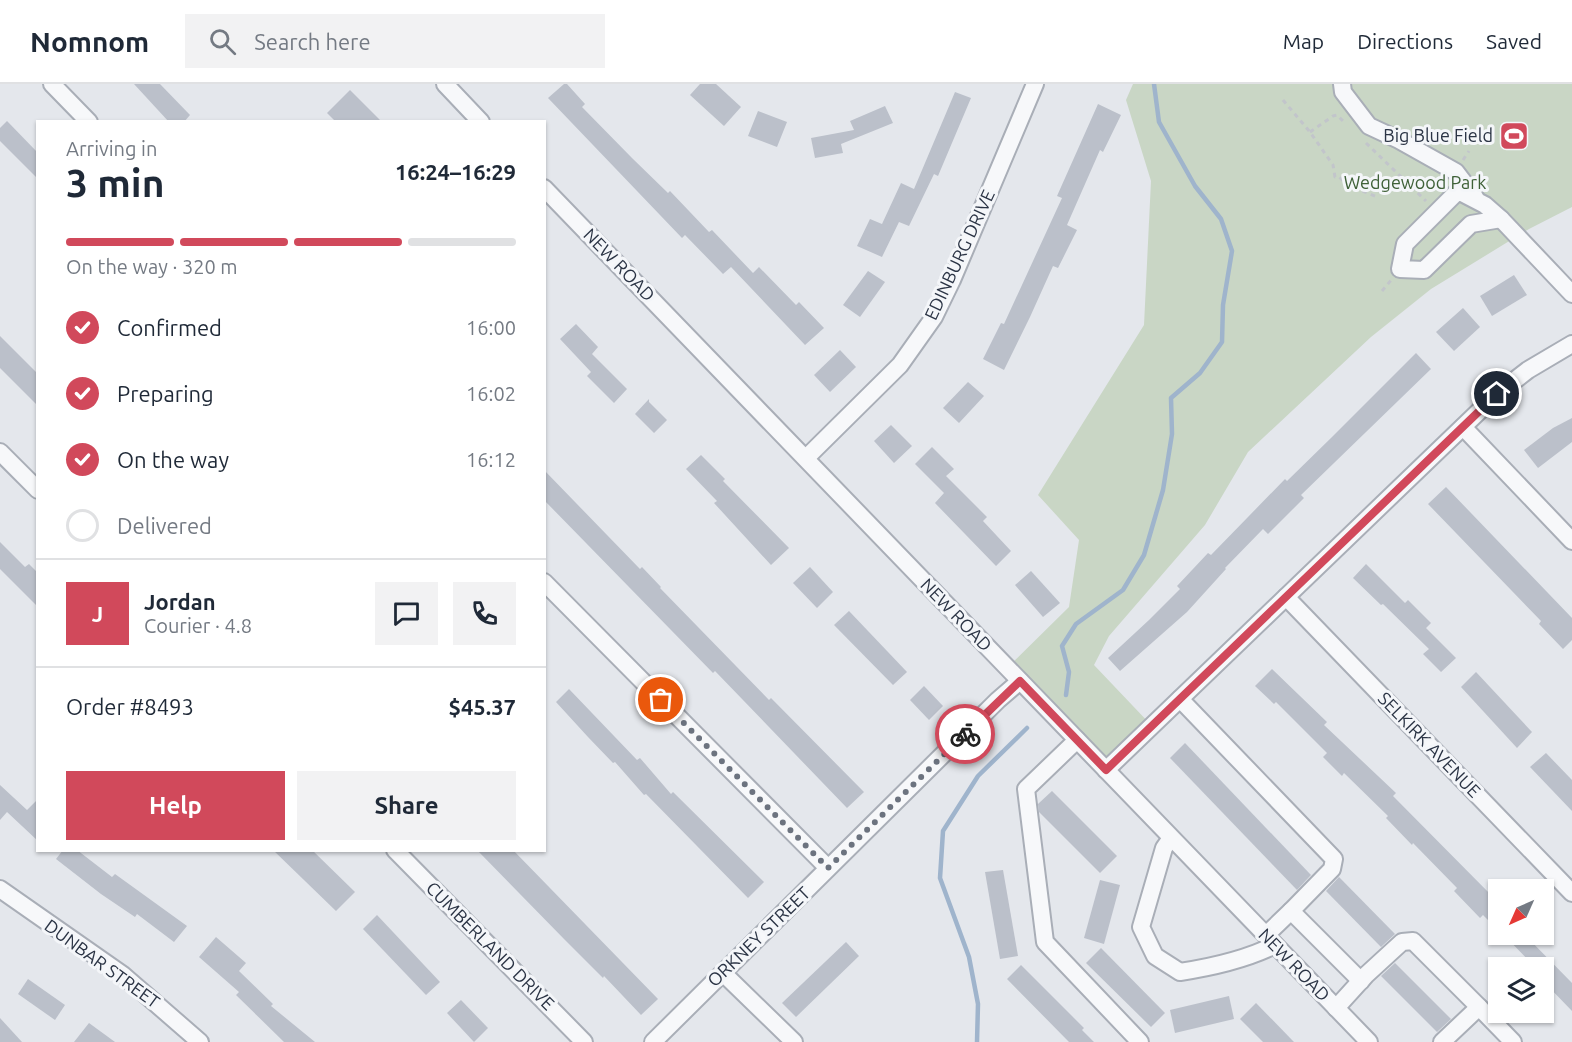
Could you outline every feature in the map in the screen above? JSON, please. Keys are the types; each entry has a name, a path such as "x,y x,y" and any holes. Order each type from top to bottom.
{"street":[{"path":"52,84 87,120"},
{"path":"445,84 479,120"},
{"name":"EDINBURG DRIVE","path":"806,458 900,365 934,317 1035,84"},
{"path":"1342,84 1343,92 1369,126 1456,172 1480,202 1501,219 1572,294"},
{"name":"NEW ROAD","path":"546,190 1369,1042"},
{"path":"1480,202 1458,191 1405,244 1400,268 1424,270 1472,224 1501,219"},
{"path":"1106,770 1497,394 1528,370 1572,344"},
{"path":"1463,427 1572,542"},
{"path":"0,452 36,488"},
{"path":"546,584 828,868"},
{"name":"SELKIRK AVENUE","path":"1286,597 1572,893"},
{"name":"ORKNEY STREET","path":"653,1042 1020,681"},
{"path":"1171,838 1164,848 1141,927 1155,956 1180,972 1254,956 1270,940 1291,911 1332,869 1334,859 1179,699"},
{"path":"1077,740 1026,789 1045,942 1140,1042"},
{"name":"CUMBERLAND DRIVE","path":"397,852 584,1042"},
{"name":"DUNBAR STREET","path":"0,889 123,975 200,1042"},
{"path":"1291,911 1361,981"},
{"path":"1336,1008 1402,942 1413,941 1513,1042"},
{"path":"723,973 794,1042"},
{"path":"1443,1042 1479,1007"}],"path":[{"path":"1283,100 1310,132 1333,165 1335,177 1377,197"},
{"path":"1310,132 1337,115 1346,123"},
{"path":"1359,135 1437,214"}],"green space":[{"name":"Wedgewood Park","path":"1133,84 1572,84 1572,207 1529,229 1431,289 1371,337 1248,452 1205,525 1109,636 1094,665 1152,726 1106,770 1007,668 1069,607 1079,540 1038,495 1144,325 1151,181 1126,100"}],"building":[{"path":"134,84 160,84 190,115 186,120 167,120"},
{"path":"567,84 585,104 582,107 668,193 670,191 709,232 712,230 753,273 759,267 796,305 799,302 824,328 805,345 731,267 723,274 685,235 682,238 548,98"},
{"path":"700,84 716,84 741,107 724,126 690,95"},
{"path":"350,90 380,120 334,120 327,113"},
{"path":"955,92 971,98 938,176 934,174 909,226 899,222 882,257 857,246 870,219 882,224 901,183 914,189"},
{"path":"1098,104 1121,115 1103,152 1100,150 1067,225 1077,230 1058,268 1053,266 1004,370 983,359 1001,323 1004,324 1062,198 1057,196"},
{"path":"885,106 893,123 841,144 843,153 815,158 811,138 854,130 850,121"},
{"path":"758,111 787,122 777,147 748,136"},
{"path":"7,121 36,151 36,177 0,141 0,128"},
{"path":"868,271 885,282 860,317 843,305"},
{"path":"1514,275 1527,295 1492,316 1480,296"},
{"path":"1463,308 1480,327 1454,351 1436,332"},
{"path":"576,324 598,347 592,354 627,389 614,403 587,376 591,372 560,339"},
{"path":"0,336 36,372 36,404 0,368"},
{"path":"840,350 856,367 830,392 814,375"},
{"path":"1416,353 1431,369 1301,495 1304,498 1268,534 1263,529 1187,612 1120,671 1108,658 1180,589 1177,586 1208,553 1211,555 1285,479 1287,481"},
{"path":"968,382 984,396 959,423 943,408"},
{"path":"649,399 649,402 667,420 654,433 635,414"},
{"path":"1572,418 1572,442 1538,468 1524,450 1553,428"},
{"path":"891,425 912,446 894,463 874,441"},
{"path":"932,447 954,469 946,476 987,517 983,521 1011,551 996,566 935,503 944,493 915,464"},
{"path":"701,455 725,479 723,481 789,548 771,565 714,503 717,501 686,469"},
{"path":"546,472 640,569 642,567 769,700 771,698 864,792 847,808 715,671 713,673 546,502"},
{"path":"1446,487 1572,618 1572,640 1563,649 1539,624 1541,621 1428,504"},
{"path":"0,542 25,567 29,564 36,571 36,605 0,569"},
{"path":"1366,564 1405,603 1408,600 1431,623 1426,628 1456,658 1441,672 1423,654 1429,649 1353,578"},
{"path":"810,567 833,592 817,608 793,583"},
{"path":"1031,571 1060,603 1043,617 1015,585"},
{"path":"849,611 907,672 893,685 834,625"},
{"path":"1272,669 1327,722 1324,725 1396,793 1393,796 1488,892 1488,920 1483,915 1480,918 1454,891 1457,888 1386,818 1388,816 1344,773 1342,776 1323,757 1327,753 1276,702 1274,704 1255,686"},
{"path":"1476,672 1532,732 1517,748 1461,687"},
{"path":"924,686 943,706 929,720 910,700"},
{"path":"569,689 637,760 640,758 671,794 673,792 764,882 748,898 646,794 644,795 556,702"},
{"path":"1185,743 1311,875 1297,890 1170,758"},
{"path":"1546,753 1572,780 1572,811 1530,767"},
{"path":"0,785 27,810 36,801 36,839 7,812 0,820"},
{"path":"1052,791 1117,856 1100,873 1039,812 1038,804"},
{"path":"61,852 80,852 112,877 115,874 187,926 174,942 137,914 135,917 101,894 56,859"},
{"path":"275,852 314,852 355,892 336,911"},
{"path":"479,852 515,852 658,999 641,1015 604,976 603,978"},
{"path":"1003,870 1018,956 1000,959 985,872"},
{"path":"1339,877 1395,934 1381,947 1326,891"},
{"path":"1100,880 1120,885 1104,944 1084,938"},
{"path":"377,915 440,982 426,995 363,929"},
{"path":"216,937 246,963 239,971 273,1004 271,1006 315,1042 284,1042 236,995 239,992 199,957"},
{"path":"846,942 859,956 796,1017 782,1003"},
{"path":"1514,945 1535,945 1547,957 1525,957"},
{"path":"1101,948 1165,1013 1151,1027 1086,963"},
{"path":"1395,963 1451,1019 1437,1032 1381,976"},
{"path":"1021,965 1084,1028 1082,1030 1094,1042 1069,1042 1007,979"},
{"path":"1554,965 1572,983 1572,1011 1554,992"},
{"path":"28,979 65,1005 55,1020 18,994"},
{"path":"1229,996 1234,1019 1175,1033 1170,1010"},
{"path":"461,1000 488,1028 474,1042 447,1013"},
{"path":"1256,1003 1294,1042 1263,1042 1240,1019"},
{"path":"0,1018 22,1042 0,1042"},
{"path":"89,1023 115,1042 74,1042"}],"waterway":[{"path":"1066,695 1069,672 1062,646 1076,624 1123,590 1144,555 1163,490 1172,434 1171,398 1200,373 1222,342 1223,305 1232,251 1221,219 1195,186 1159,122 1154,84"},
{"path":"977,1042 978,1004 969,957 940,878 943,831 978,776 1027,728"}],"way so far":[{"path":"661,700 828,868 965,734"}],"place":[{"name":"Big Blue Field","path":"1514,136"}],"route":[{"path":"965,734 1020,681 1106,770 1497,394"}]}
